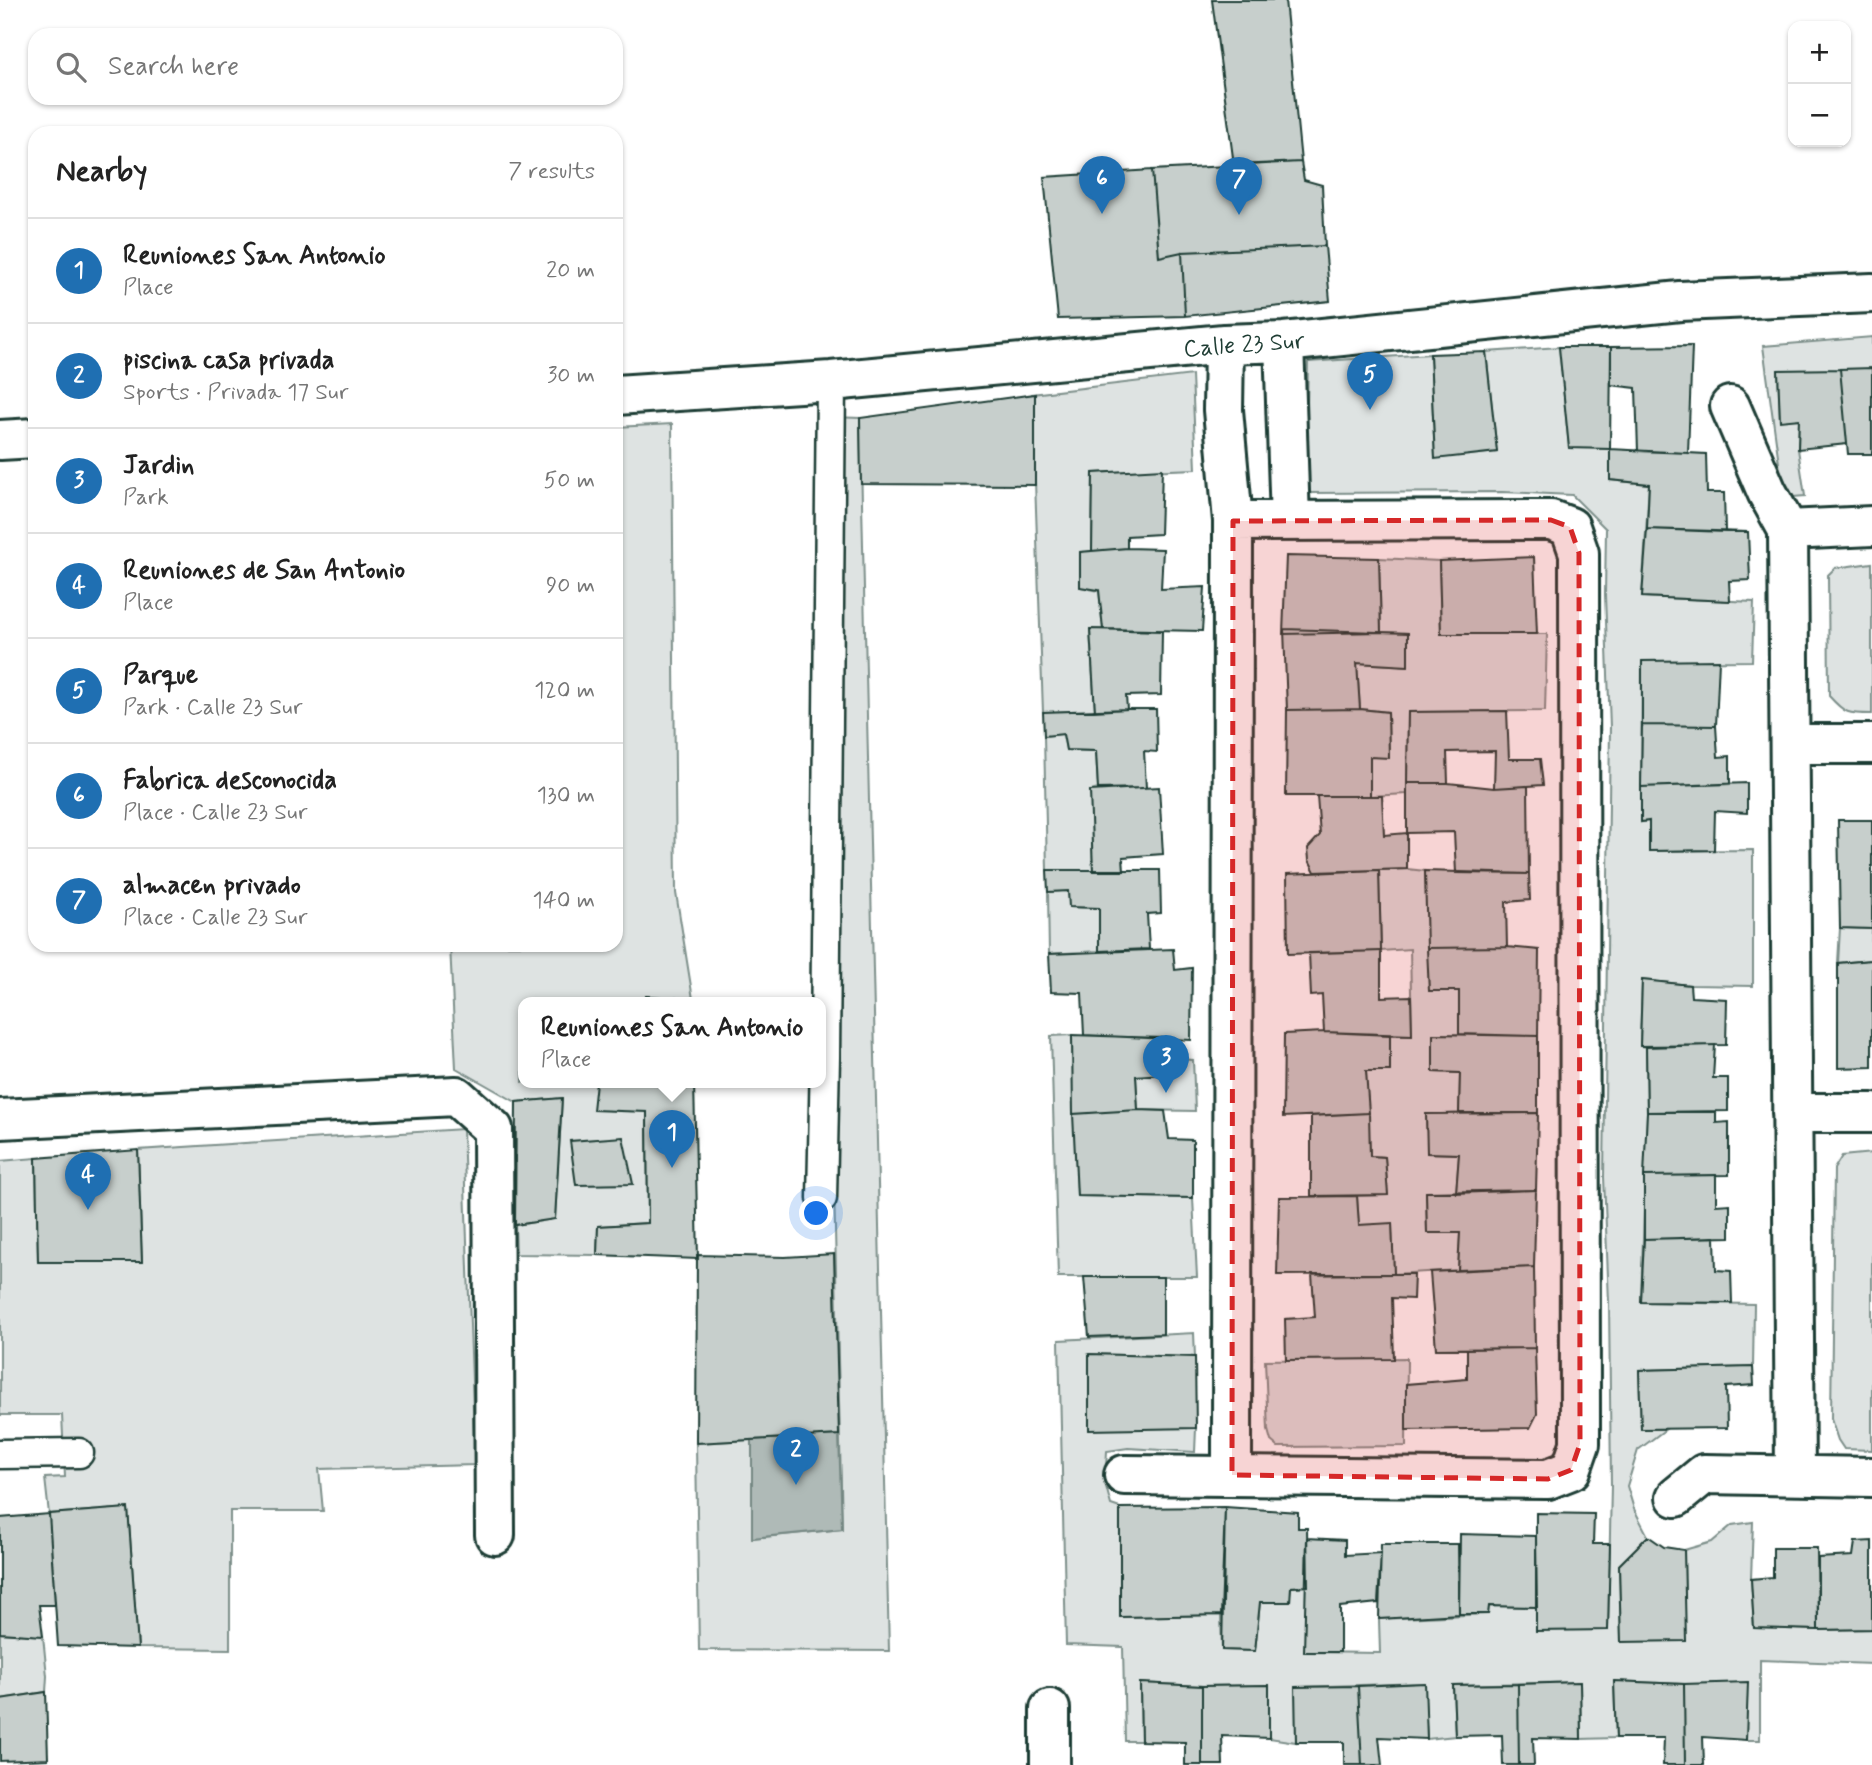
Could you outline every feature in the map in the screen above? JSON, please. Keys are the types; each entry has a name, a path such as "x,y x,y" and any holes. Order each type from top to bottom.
{"street":[{"name":"Calle 23 Sur","path":"623,395 831,381 1224,344 1284,342 1680,301 1872,293"},
{"path":"1284,342 1290,521"},
{"path":"1224,344 1223,410 1233,521 1232,1475"},
{"path":"1730,406 1788,530 1795,1475"},
{"path":"0,440 28,438"},
{"path":"1125,1475 1548,1479 1571,1470 1580,1444 1579,553 1570,527 1550,520 1233,521"},
{"path":"1788,530 1872,526"},
{"path":"1790,744 1872,744"},
{"path":"0,1119 456,1096 493,1129 495,1535"},
{"path":"1793,1113 1872,1113"},
{"path":"1676,1497 1704,1474 1872,1476"},
{"path":"1050,1709 1051,1765"}],"lane":[{"path":"826,997 831,381"},
{"path":"821,1198 824,1088"},
{"path":"0,1454 79,1453"}],"highlighted area":[{"path":"1551,520 1570,527 1579,553 1580,1444 1571,1470 1548,1479 1232,1475 1233,521"}],"shaded area":[{"path":"1872,337 1872,370 1778,370 1780,420 1799,419 1798,449 1805,496 1793,497 1781,478 1763,346"},
{"path":"1559,347 1569,447 1610,449 1610,480 1649,484 1642,597 1754,602 1752,661 1642,662 1641,822 1649,821 1649,851 1753,850 1753,986 1690,985 1642,980 1640,1046 1646,1047 1647,1112 1641,1302 1754,1304 1753,1367 1639,1370 1641,1429 1666,1429 1638,1450 1627,1486 1634,1509 1648,1536 1619,1565 1621,1641 1685,1641 1684,1550 1712,1542 1732,1525 1753,1522 1751,1579 1754,1628 1872,1629 1872,1664 1760,1660 1760,1740 1746,1740 1684,1684 1614,1681 1616,1738 1581,1739 1580,1682 1453,1685 1455,1736 1427,1739 1424,1683 1296,1687 1296,1742 1269,1738 1269,1685 1140,1683 1141,1741 1125,1741 1123,1647 1066,1645 1059,1340 1194,1333 1195,1357 1089,1354 1196,1428 1195,1452 1128,1448 1107,1451 1105,1483 1111,1505 1120,1508 1120,1617 1221,1615 1222,1650 1255,1651 1260,1602 1289,1602 1291,1587 1308,1586 1305,1652 1380,1653 1379,1619 1488,1614 1489,1606 1537,1607 1608,1630 1611,1485 1609,1302 1604,1177 1610,727 1605,595 1606,529 1572,495 1502,492 1305,493 1308,362 1430,354 1435,458 1497,452 1486,352"},
{"path":"1192,375 1196,469 1093,473 1092,551 1080,553 1080,587 1099,591 1103,629 1090,630 1095,711 1043,712 1032,394"},
{"path":"832,417 860,418 889,1651 699,1650 696,1443 752,1440 753,1538 842,1529 827,886"},
{"path":"672,424 676,893 693,997 518,997 518,1088 606,1088 647,1112 648,1223 598,1226 597,1255 516,1254 515,1225 555,1219 562,1098 516,1102 456,1068 450,952 623,952 623,427"},
{"path":"1379,558 1439,561 1441,634 1547,634 1545,711 1408,712 1407,794 1370,796 1370,757 1389,757 1388,712 1360,709 1357,663 1407,666 1408,633 1381,632"},
{"path":"1872,563 1872,714 1857,714 1843,710 1829,696 1828,575 1835,568"},
{"path":"1063,734 1066,750 1096,751 1098,789 1091,791 1093,871 1047,870 1044,736"},
{"path":"1379,870 1425,871 1429,991 1459,991 1459,1034 1433,1035 1433,1072 1460,1073 1459,1113 1426,1115 1428,1153 1459,1154 1456,1193 1426,1193 1427,1233 1460,1233 1458,1270 1394,1274 1392,1224 1359,1225 1357,1196 1388,1195 1385,1157 1370,1156 1366,1071 1389,1071 1390,1035 1412,1035 1410,949 1381,951"},
{"path":"1068,891 1070,907 1099,908 1099,951 1049,954 1048,892"},
{"path":"1840,928 1872,929 1871,960 1838,963"},
{"path":"1072,1035 1077,1196 1193,1198 1197,1277 1058,1277 1051,1036"},
{"path":"1162,1058 1193,1060 1195,1111 1138,1110 1136,1076 1163,1073"},
{"path":"463,1129 475,1465 319,1469 323,1511 230,1511 230,1649 138,1648 128,1508 49,1514 45,1478 65,1477 62,1415 0,1415 0,1161 36,1158 38,1262 142,1262 138,1150"},
{"path":"1872,1153 1872,1450 1844,1449 1831,1419 1834,1169 1842,1156"},
{"path":"1407,1358 1406,1446 1278,1447 1271,1441 1268,1430 1265,1360"},
{"path":"839,1435 842,1529 752,1538 752,1440"},
{"path":"0,1633 43,1636 46,1692 0,1699"}],"building":[{"path":"1212,0 1285,0 1301,162 1234,165"},
{"path":"1301,162 1304,180 1322,185 1325,246 1182,252 1159,257 1152,170"},
{"path":"1152,170 1159,257 1182,252 1185,316 1058,319 1044,177"},
{"path":"1325,246 1330,301 1185,316 1182,252"},
{"path":"1692,346 1688,453 1638,451 1636,388 1611,385 1611,347"},
{"path":"1559,347 1611,347 1610,449 1569,448"},
{"path":"1486,352 1497,452 1435,459 1430,354"},
{"path":"1872,368 1872,454 1848,454 1840,369"},
{"path":"1840,369 1847,444 1798,449 1799,419 1780,421 1778,370"},
{"path":"1035,394 1035,485 861,484 860,418"},
{"path":"1610,449 1706,454 1707,493 1724,493 1725,532 1647,529 1649,484 1610,480"},
{"path":"1162,469 1160,534 1127,536 1127,548 1092,551 1093,473"},
{"path":"1647,529 1748,532 1750,580 1729,581 1730,601 1642,597"},
{"path":"1127,548 1163,549 1161,589 1205,587 1202,631 1103,629 1099,590 1080,587 1080,552"},
{"path":"1286,556 1379,558 1381,632 1283,634"},
{"path":"1534,557 1537,634 1441,634 1439,561"},
{"path":"1090,629 1162,631 1161,695 1126,696 1127,709 1095,711"},
{"path":"1284,629 1408,633 1408,666 1357,663 1360,709 1287,710"},
{"path":"1719,660 1716,726 1642,725 1642,661"},
{"path":"1156,709 1157,752 1144,751 1146,788 1098,789 1096,751 1066,750 1063,734 1044,736 1043,712"},
{"path":"1360,709 1388,712 1389,758 1370,757 1370,796 1286,796 1287,710"},
{"path":"1507,711 1509,759 1540,759 1543,785 1494,788 1495,751 1447,752 1448,783 1407,783 1408,712"},
{"path":"1642,725 1716,726 1718,757 1730,756 1730,784 1641,787"},
{"path":"1407,783 1448,783 1494,788 1528,786 1529,874 1456,873 1454,832 1407,833"},
{"path":"1747,783 1747,813 1715,811 1714,850 1649,851 1649,821 1641,822 1641,787"},
{"path":"1159,787 1163,854 1123,857 1124,871 1093,871 1090,791"},
{"path":"1317,796 1382,796 1384,835 1407,833 1407,869 1315,872 1309,860 1308,848 1320,835"},
{"path":"1838,820 1872,820 1872,929 1840,928"},
{"path":"1047,870 1160,870 1161,913 1147,914 1149,949 1099,951 1099,908 1069,907 1068,891 1048,892"},
{"path":"1379,870 1381,951 1288,954 1287,874"},
{"path":"1425,871 1529,874 1530,900 1506,902 1507,947 1427,948"},
{"path":"1507,947 1539,950 1538,1036 1459,1034 1459,991 1429,991 1427,948"},
{"path":"1173,949 1175,970 1192,968 1191,1040 1084,1035 1082,993 1051,992 1049,954"},
{"path":"1381,951 1381,997 1411,996 1412,1035 1324,1032 1322,995 1311,996 1309,953"},
{"path":"1872,954 1872,1067 1838,1068 1838,963 1871,960"},
{"path":"1642,980 1690,985 1691,997 1727,999 1726,1045 1640,1046"},
{"path":"1324,1032 1390,1035 1390,1071 1366,1071 1369,1113 1283,1117 1284,1034"},
{"path":"1433,1034 1538,1036 1538,1113 1459,1113 1460,1073 1433,1072"},
{"path":"1072,1035 1161,1038 1163,1074 1136,1076 1138,1110 1073,1114"},
{"path":"1715,1045 1713,1078 1728,1078 1728,1111 1647,1112 1646,1047"},
{"path":"595,1088 694,1088 698,1259 597,1255 598,1226 648,1223 647,1112 593,1110"},
{"path":"562,1098 555,1219 515,1225 516,1102"},
{"path":"1165,1111 1169,1139 1193,1140 1193,1198 1077,1196 1073,1114"},
{"path":"1647,1112 1716,1112 1716,1123 1729,1122 1729,1175 1644,1176"},
{"path":"1369,1113 1370,1156 1385,1157 1388,1195 1311,1196 1311,1116"},
{"path":"1538,1113 1536,1190 1456,1193 1459,1154 1427,1153 1426,1114"},
{"path":"623,1137 633,1184 576,1185 570,1141"},
{"path":"138,1150 142,1262 38,1262 36,1158"},
{"path":"1716,1175 1716,1205 1730,1204 1730,1237 1644,1239 1644,1176"},
{"path":"1536,1190 1534,1267 1458,1270 1460,1233 1427,1233 1426,1192"},
{"path":"1357,1196 1359,1225 1392,1223 1394,1274 1277,1275 1279,1197"},
{"path":"1715,1237 1716,1270 1731,1271 1732,1303 1641,1302 1644,1239"},
{"path":"834,1254 839,1435 696,1443 697,1255 785,1257"},
{"path":"1534,1267 1535,1348 1436,1349 1430,1272"},
{"path":"1312,1274 1414,1274 1413,1299 1392,1298 1394,1359 1286,1360 1285,1319 1315,1317"},
{"path":"1084,1277 1163,1277 1163,1334 1089,1337"},
{"path":"1535,1348 1537,1414 1530,1428 1406,1430 1406,1384 1467,1379 1467,1349"},
{"path":"1089,1354 1195,1357 1196,1428 1089,1430"},
{"path":"1753,1367 1754,1385 1726,1387 1727,1428 1641,1429 1639,1370"},
{"path":"1225,1507 1221,1615 1120,1617 1120,1508"},
{"path":"1225,1507 1298,1512 1298,1528 1307,1528 1308,1586 1291,1587 1290,1602 1260,1602 1255,1651 1222,1650"},
{"path":"128,1508 138,1648 58,1646 49,1514"},
{"path":"1536,1513 1594,1514 1593,1544 1610,1544 1608,1630 1536,1631"},
{"path":"49,1514 55,1605 39,1605 43,1636 0,1633 0,1518"},
{"path":"1460,1534 1536,1536 1537,1607 1489,1606 1488,1614 1459,1614"},
{"path":"1648,1536 1664,1547 1684,1550 1686,1641 1621,1642 1619,1565"},
{"path":"1307,1538 1345,1540 1345,1555 1381,1553 1378,1603 1340,1607 1340,1652 1304,1652"},
{"path":"1872,1541 1872,1629 1818,1630 1818,1558 1853,1556 1855,1542"},
{"path":"1381,1544 1458,1544 1459,1614 1379,1619"},
{"path":"1773,1548 1817,1548 1818,1630 1754,1628 1751,1579 1773,1577"},
{"path":"1614,1681 1684,1684 1685,1765 1663,1765 1664,1738 1616,1738"},
{"path":"1580,1682 1581,1739 1533,1738 1534,1765 1519,1765 1518,1684"},
{"path":"1748,1682 1746,1740 1703,1737 1704,1765 1685,1765 1684,1684"},
{"path":"1140,1683 1202,1686 1202,1765 1185,1765 1185,1742 1141,1741"},
{"path":"1425,1683 1427,1739 1379,1737 1382,1765 1362,1765 1358,1686"},
{"path":"1518,1684 1519,1765 1503,1765 1502,1735 1455,1736 1453,1685"},
{"path":"1269,1685 1269,1738 1222,1736 1223,1765 1202,1765 1202,1686"},
{"path":"1358,1686 1362,1765 1344,1765 1344,1742 1296,1742 1295,1687"},
{"path":"46,1692 48,1759 0,1761 0,1699"}],"place":[{"name":"Fabrica desconocida","path":"1102,214"},
{"name":"almacen privado","path":"1239,215"},
{"name":"Parque","path":"1370,410"},
{"name":"Jardin","path":"1166,1093"},
{"name":"Reuniones San Antonio","path":"672,1168"},
{"name":"Reuniones de San Antonio","path":"88,1210"},
{"name":"piscina casa privada","path":"796,1485"}]}
